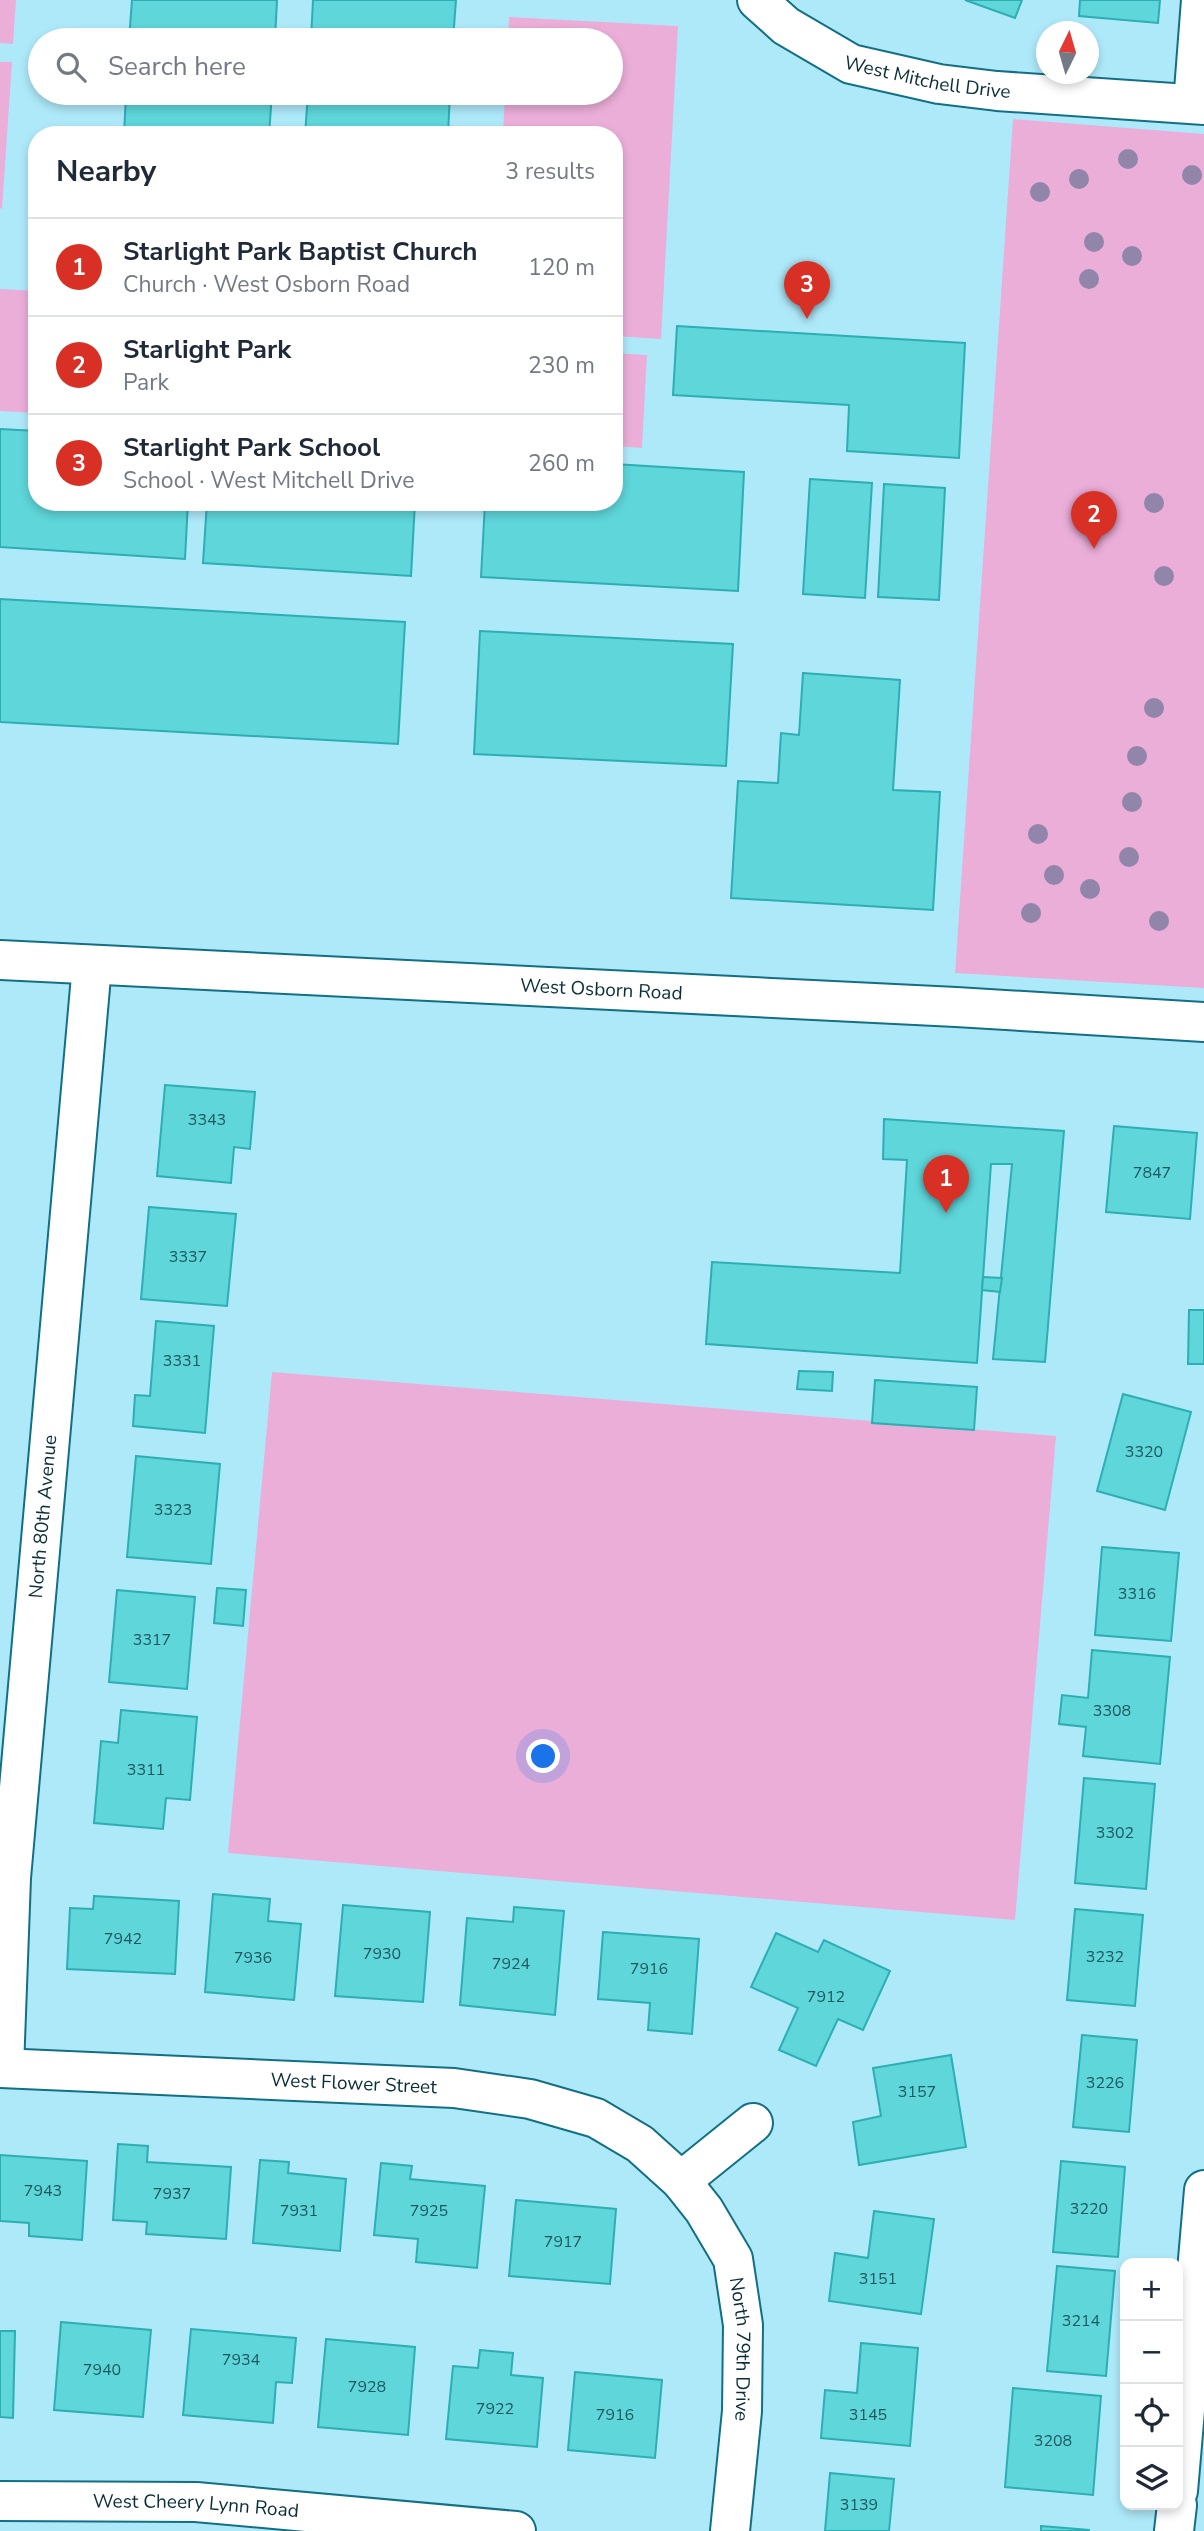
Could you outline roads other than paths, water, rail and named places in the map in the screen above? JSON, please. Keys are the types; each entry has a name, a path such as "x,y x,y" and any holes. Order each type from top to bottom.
{"street":[{"name":"West Mitchell Drive","path":"757,0 786,26 851,64 940,84 1198,104"},
{"path":"1198,104 1201,0"},
{"name":"West Osborn Road","path":"0,960 956,1007 1204,1022"},
{"name":"North 80th Avenue","path":"2,2068 12,1878 92,965"},
{"name":"West Flower Street","path":"2,2068 454,2088 530,2099 596,2118 640,2144 681,2181"},
{"path":"681,2181 752,2123"},
{"name":"North 79th Drive","path":"681,2181 704,2210 733,2259 743,2325 742,2411 730,2531"},
{"path":"1182,2447 1204,2190"},
{"name":"West Cheery Lynn Road","path":"0,2501 197,2502 516,2531"},
{"path":"1174,2531 1176,2510"}],"place":[{"name":"Starlight Park School","path":"807,319"},
{"name":"Starlight Park","path":"1094,549"},
{"name":"Starlight Park Baptist Church","path":"946,1213"}]}
